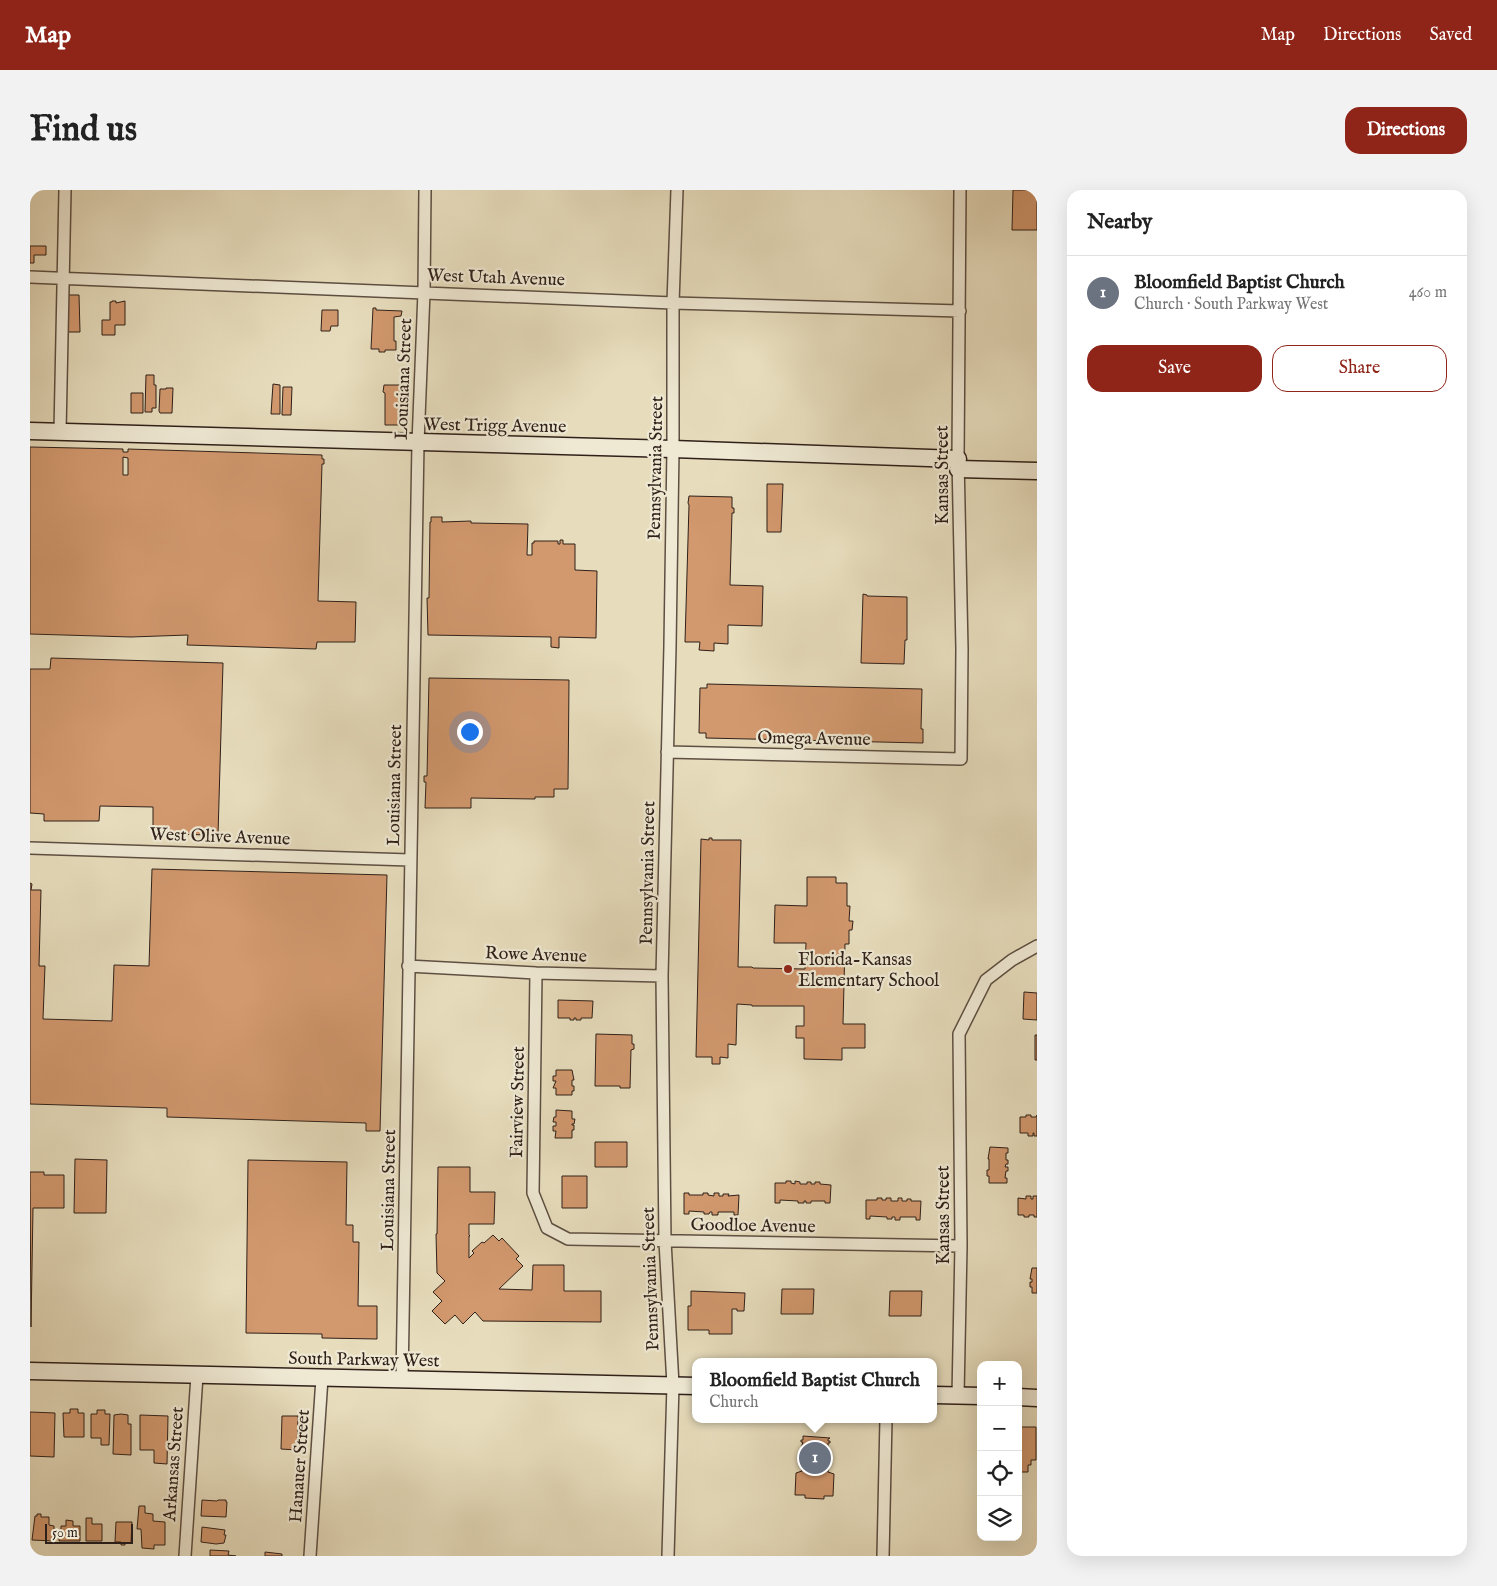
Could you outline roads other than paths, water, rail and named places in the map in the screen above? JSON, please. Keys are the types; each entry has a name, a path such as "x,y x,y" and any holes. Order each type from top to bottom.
{"street":[{"path":"60,432 65,190"},
{"name":"Louisiana Street","path":"402,1380 418,443 426,190"},
{"name":"Pennsylvania Street","path":"668,1556 673,1385 665,1241 662,976 673,449 673,303 676,190"},
{"name":"Kansas Street","path":"960,190 958,464 962,649 961,759"},
{"name":"West Utah Avenue","path":"30,277 673,303 960,311"},
{"name":"West Trigg Avenue","path":"30,432 673,449 958,464 1037,471"},
{"name":"Omega Avenue","path":"667,752 961,759"},
{"name":"West Olive Avenue","path":"30,848 410,860"},
{"name":"Kansas Street","path":"958,1396 961,1246 959,1034 986,980 1012,960 1037,946"},
{"name":"Rowe Avenue","path":"408,966 536,973 662,976"},
{"name":"Fairview Street","path":"536,973 533,1193 547,1228"},
{"name":"Goodloe Avenue","path":"547,1228 568,1239 961,1246"},
{"name":"South Parkway West","path":"30,1371 692,1386"},
{"name":"Arkansas Street","path":"185,1556 197,1375"},
{"name":"Hanauer Street","path":"310,1556 322,1378"},
{"path":"937,1395 977,1396"},
{"path":"1022,1398 1037,1398"},
{"path":"883,1556 886,1423"}],"place":[{"name":"Florida-Kansas Elementary School","path":"788,969"},
{"name":"Bloomfield Baptist Church","path":"815,1458"}]}
